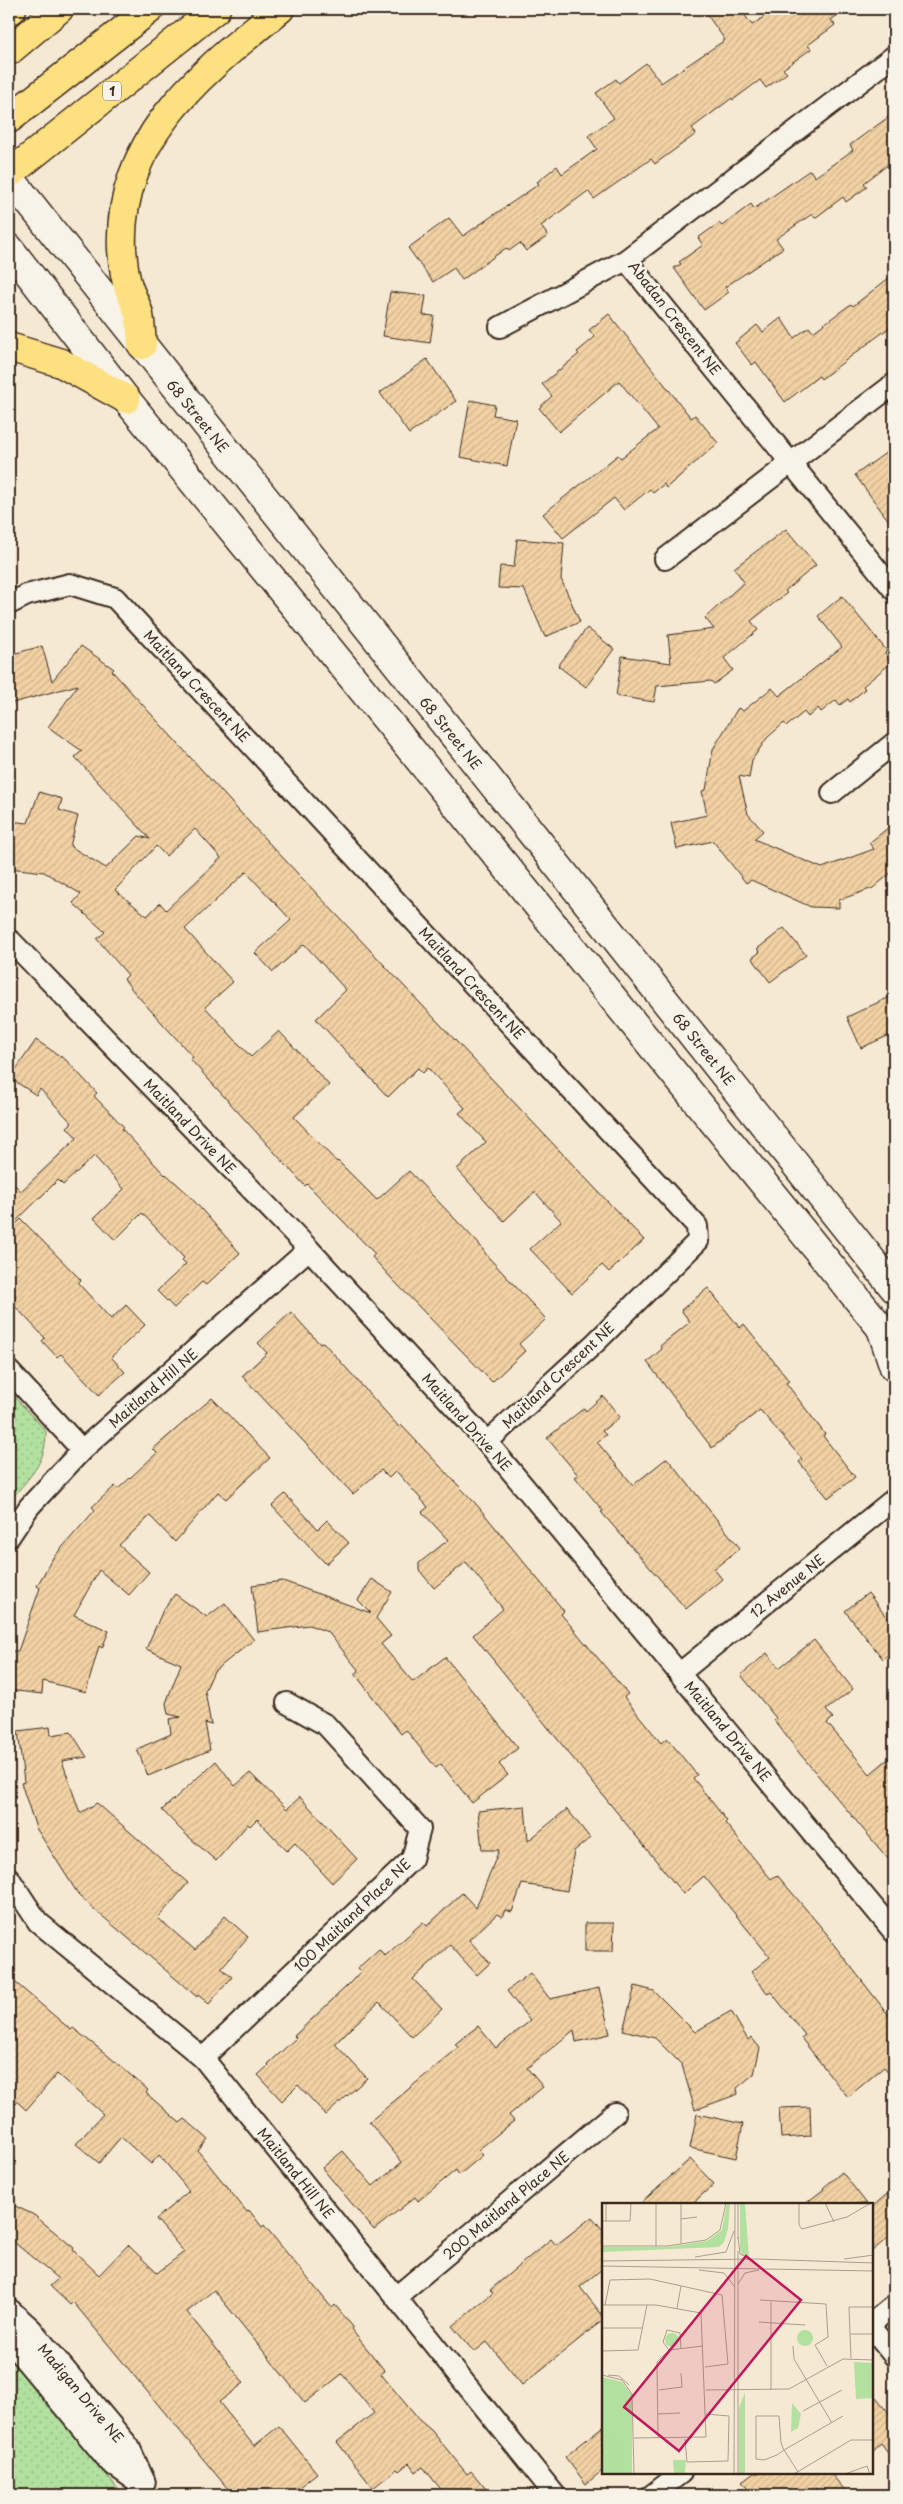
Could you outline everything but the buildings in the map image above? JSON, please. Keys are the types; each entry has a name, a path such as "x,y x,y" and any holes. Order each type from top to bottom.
{"highway":[{"path":"9,51 59,9"},
{"path":"9,119 150,9"},
{"name":"1","path":"9,176 216,9"},
{"path":"142,345 138,314 128,284 122,247 124,201 137,160 161,122 198,79 280,9"},
{"path":"9,347 61,363 126,398"}],"main road":[{"name":"68 Street NE","path":"9,176 894,1288"},
{"path":"9,248 126,398 888,1336 894,1367"}],"street":[{"name":"Abadan Crescent NE","path":"894,56 626,260 894,590"},
{"path":"500,327 626,260"},
{"path":"665,559 894,384"},
{"name":"Maitland Crescent NE","path":"9,604 27,595 70,584 115,598 697,1226 698,1241 595,1343 487,1442"},
{"path":"832,793 894,742"},
{"name":"Maitland Drive NE","path":"9,942 11,941 309,1249 487,1442 680,1673 888,1910 894,1932"},
{"name":"Maitland Hill NE","path":"9,1537 29,1507 82,1450 309,1249"},
{"path":"9,1371 82,1450"},
{"name":"12 Avenue NE","path":"680,1673 894,1498"},
{"name":"100 Maitland Place NE","path":"203,2058 412,1859 420,1829 326,1726 287,1704"},
{"name":"Maitland Hill NE","path":"9,1878 38,1922 203,2058 555,2495"},
{"name":"200 Maitland Place NE","path":"396,2297 615,2112"},
{"path":"873,2323 894,2305"},
{"name":"Madigan Drive NE","path":"9,2312 29,2330 127,2448 147,2489"},
{"path":"873,2330 894,2356"},
{"name":"Madigan Drive NE","path":"9,2337 112,2461 147,2489"},
{"path":"652,2495 680,2474"}],"green space":[{"path":"9,1391 46,1431 43,1454 35,1470 9,1503"},
{"path":"9,2356 15,2361 123,2495 9,2495"}]}
